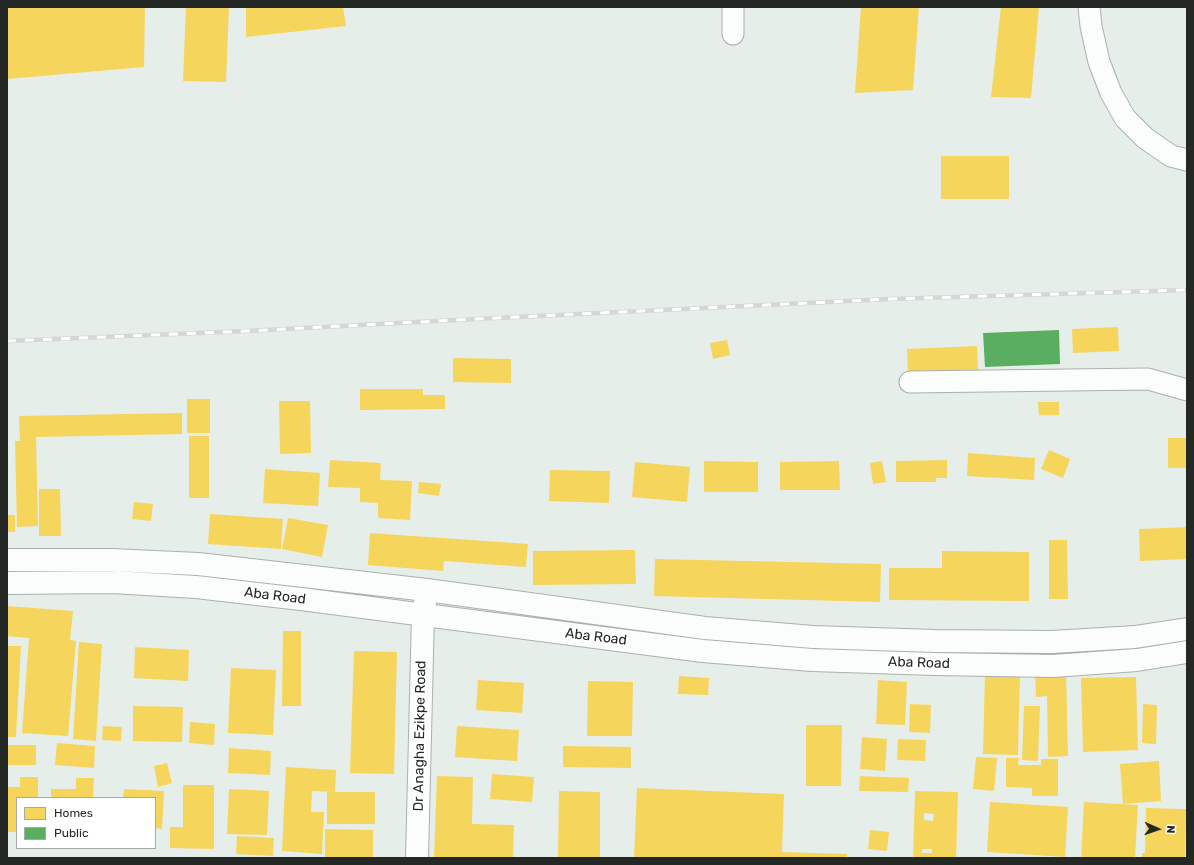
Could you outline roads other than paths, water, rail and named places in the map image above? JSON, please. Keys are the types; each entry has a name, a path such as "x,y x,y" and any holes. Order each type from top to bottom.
{"main road":[{"name":"Aba Road","path":"7,560 112,560 198,564 427,590 705,628 813,637 935,641 1052,642 1134,637 1187,629"},
{"name":"Aba Road","path":"7,583 112,582 196,587 703,650 812,660 1053,666 1137,660 1187,652"},
{"name":"Dr Anagha Ezikpe Road","path":"417,858 423,614 427,590"}],"street":[{"path":"733,7 733,34"},
{"path":"1089,7 1091,26 1099,62 1111,93 1125,118 1145,138 1171,156 1187,160"},
{"path":"910,382 1148,379 1187,390"}],"railway":[{"path":"7,341 247,331 890,299 1187,290"}]}
